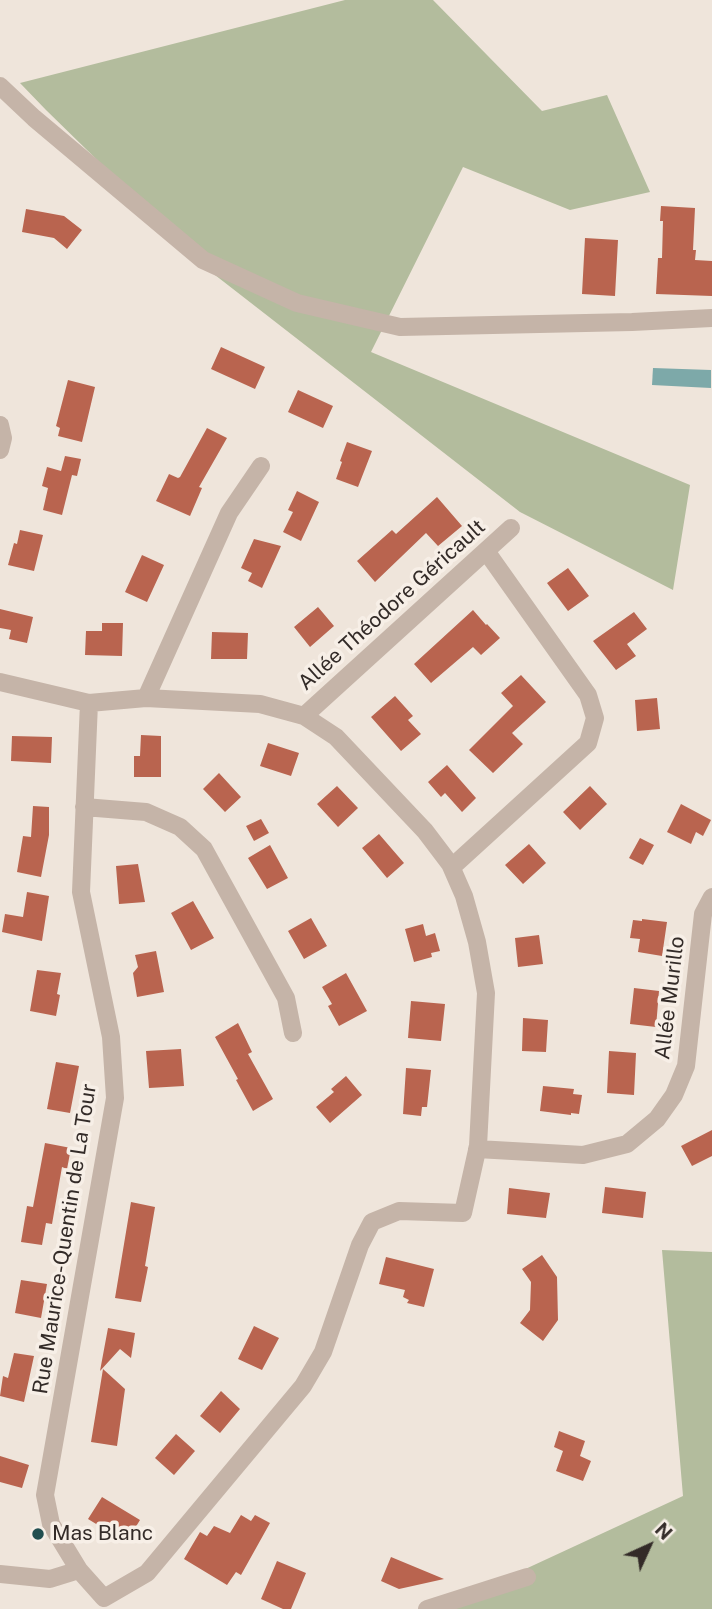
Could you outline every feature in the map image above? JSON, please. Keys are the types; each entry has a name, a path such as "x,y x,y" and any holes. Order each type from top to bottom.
{"street":[{"path":"0,86 203,260 297,303 400,327 632,323 712,318"},
{"path":"0,425 3,438 0,450"},
{"path":"146,698 229,513 261,466"},
{"name":"Allée Théodore Géricault","path":"304,716 511,528"},
{"path":"452,867 588,743 595,718 587,695 486,551"},
{"path":"0,682 89,704 146,698 260,704 304,716 336,737 425,831 452,867 464,896 477,942 486,993 477,1149 463,1213 399,1211 372,1222 360,1245 323,1352 303,1386 146,1573 105,1605"},
{"name":"Rue Maurice-Quentin de La Tour","path":"89,704 81,892 111,1037 115,1098 46,1495 51,1524 79,1570 105,1605"},
{"path":"84,807 146,812 180,827 204,849 286,998 293,1033"},
{"name":"Allée Murillo","path":"477,1149 583,1155 627,1144 657,1119 674,1095 686,1066 704,914 712,897"},
{"path":"0,1574 50,1579 79,1570"},
{"path":"427,1609 527,1577"}],"green space":[{"path":"345,0 433,0 542,111 607,95 650,192 570,210 463,167 371,352 690,485 673,590 520,512 215,275 20,83"},
{"path":"662,1250 712,1252 712,1609 439,1609 683,1496"}],"water":[{"path":"653,368 711,370 711,388 652,385"}],"building":[{"path":"661,206 695,208 693,250 696,250 695,260 712,261 712,296 656,294 658,258 662,258"},
{"path":"26,209 64,216 82,230 67,249 54,238 22,232"},
{"path":"585,238 618,240 615,296 582,294"},
{"path":"221,347 265,367 255,389 211,369"},
{"path":"68,380 95,387 82,442 58,436 60,428 56,426"},
{"path":"298,390 333,406 323,428 288,412"},
{"path":"207,428 227,438 199,487 202,488 190,516 156,501 169,474 180,477"},
{"path":"347,442 372,451 358,487 336,479"},
{"path":"65,456 81,459 77,476 72,475 62,515 43,510 48,488 42,486 47,467 61,471"},
{"path":"297,491 319,502 301,541 283,532 293,512 288,510"},
{"path":"437,497 462,526 438,546 426,533 375,582 357,561 392,530 396,534"},
{"path":"20,530 43,535 34,571 8,565"},
{"path":"254,539 281,546 262,588 248,581 252,573 241,568"},
{"path":"142,555 164,565 147,602 125,592"},
{"path":"568,568 589,596 568,611 547,583"},
{"path":"318,607 334,626 310,647 294,627"},
{"path":"0,609 33,617 27,643 9,639 11,630 0,628"},
{"path":"473,610 500,638 481,655 473,647 431,683 414,664"},
{"path":"634,612 647,629 627,644 636,656 616,670 593,641"},
{"path":"102,623 123,623 122,656 85,655 86,631 102,631"},
{"path":"212,632 248,633 247,659 211,659"},
{"path":"521,675 546,702 512,733 523,744 493,773 469,750 513,706 501,693"},
{"path":"395,696 413,716 408,720 421,734 401,751 371,717"},
{"path":"657,698 660,729 637,731 635,700"},
{"path":"141,735 161,736 161,777 134,777 134,756 140,756"},
{"path":"12,736 52,737 51,763 11,761"},
{"path":"268,743 299,753 291,776 260,766"},
{"path":"447,765 476,798 462,812 445,793 441,797 428,782"},
{"path":"219,773 241,797 225,812 203,789"},
{"path":"337,786 358,808 338,827 317,804"},
{"path":"590,786 607,804 580,830 563,812"},
{"path":"681,804 711,820 703,836 696,832 691,844 667,832"},
{"path":"33,806 49,807 49,835 41,877 17,872 23,836 31,837"},
{"path":"261,819 269,833 254,841 246,826"},
{"path":"379,834 404,863 387,878 362,848"},
{"path":"640,838 654,845 643,865 629,858"},
{"path":"529,844 546,863 523,884 505,865"},
{"path":"270,845 288,878 267,889 248,858"},
{"path":"138,864 145,902 119,904 116,866"},
{"path":"27,892 49,896 42,941 2,932 5,914 23,917"},
{"path":"193,901 214,938 191,950 171,913"},
{"path":"311,918 327,946 304,959 288,931"},
{"path":"633,920 667,922 662,956 638,952 640,939 630,938"},
{"path":"423,924 426,936 435,933 440,951 431,953 432,957 414,962 405,929"},
{"path":"539,935 543,964 518,967 515,938"},
{"path":"156,951 164,992 137,997 133,973 138,967 135,955"},
{"path":"37,970 61,973 56,1016 30,1011"},
{"path":"346,973 367,1011 339,1026 328,1006 332,1004 322,987"},
{"path":"634,988 659,991 656,1027 630,1024"},
{"path":"411,1001 445,1004 441,1041 408,1038"},
{"path":"523,1018 548,1020 546,1052 522,1051"},
{"path":"238,1023 252,1052 248,1054 273,1099 253,1111 215,1037"},
{"path":"181,1049 184,1086 149,1088 146,1051"},
{"path":"609,1051 636,1053 634,1095 607,1093"},
{"path":"56,1062 79,1066 70,1113 47,1109"},
{"path":"406,1068 431,1070 427,1107 422,1107 421,1116 403,1114"},
{"path":"346,1076 362,1095 330,1123 316,1107 334,1092 331,1089"},
{"path":"543,1086 574,1089 573,1094 582,1095 579,1114 540,1111"},
{"path":"712,1130 712,1156 692,1166 681,1146"},
{"path":"45,1143 71,1148 67,1169 62,1167 52,1224 46,1223 42,1245 21,1242 27,1206 33,1207"},
{"path":"605,1187 646,1192 643,1218 602,1213"},
{"path":"509,1188 550,1193 546,1218 507,1214"},
{"path":"131,1202 155,1207 141,1302 115,1298"},
{"path":"542,1255 557,1277 558,1320 543,1341 520,1323 530,1310 531,1282 522,1269"},
{"path":"386,1257 434,1269 424,1307 407,1303 409,1300 403,1297 405,1290 379,1284"},
{"path":"21,1280 47,1284 41,1318 15,1313"},
{"path":"254,1326 279,1338 262,1370 238,1359"},
{"path":"108,1328 135,1333 131,1358 120,1349 100,1371"},
{"path":"14,1353 34,1356 24,1402 0,1396 3,1376 8,1378"},
{"path":"103,1369 125,1389 117,1446 91,1442"},
{"path":"221,1391 240,1409 220,1433 200,1416"},
{"path":"559,1431 585,1441 580,1456 591,1461 583,1481 556,1471 563,1451 554,1447"},
{"path":"176,1434 195,1451 174,1475 155,1458"},
{"path":"0,1456 29,1465 22,1488 0,1482"},
{"path":"102,1497 140,1520 129,1538 109,1526 106,1530 88,1519"},
{"path":"241,1515 251,1521 255,1515 270,1523 241,1575 236,1572 227,1585 184,1559 200,1532 207,1536 214,1526 230,1533"},
{"path":"391,1557 444,1579 399,1589 381,1581"},
{"path":"277,1561 306,1573 291,1609 283,1609 261,1599"}],"place":[{"name":"Mas Blanc","path":"38,1534"}]}
